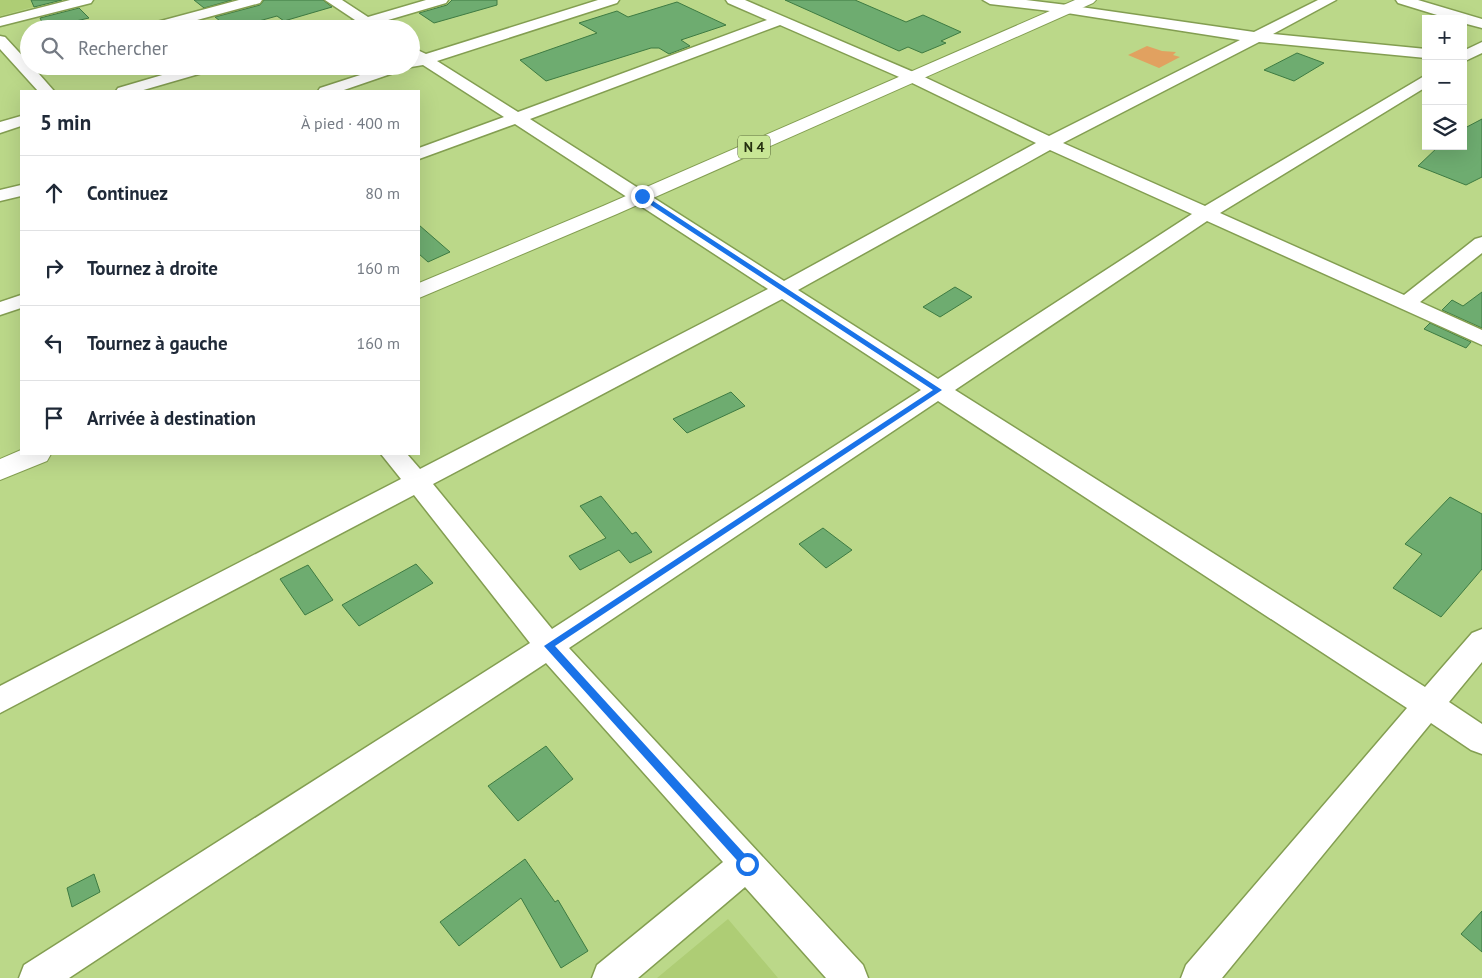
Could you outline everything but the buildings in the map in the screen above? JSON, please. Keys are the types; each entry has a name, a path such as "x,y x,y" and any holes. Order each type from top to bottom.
{"highway":[{"name":"N 4","path":"420,291 642,196 1088,0"},
{"path":"0,470 36,455"}],"street":[{"path":"0,22 86,0"},
{"path":"181,20 255,0"},
{"path":"332,0 363,20"},
{"path":"385,20 441,0"},
{"path":"420,58 612,0"},
{"path":"733,0 912,78 1050,144 1482,338"},
{"path":"990,0 1068,8 1259,37 1422,54"},
{"path":"0,700 783,290 1050,144 1329,0"},
{"path":"1403,0 1482,24"},
{"path":"420,154 778,21"},
{"path":"0,40 19,63"},
{"path":"1467,55 1482,46"},
{"path":"1467,58 1482,59"},
{"path":"420,64 516,118 642,196 783,290 1482,740"},
{"path":"31,75 45,90"},
{"path":"127,90 180,75"},
{"path":"329,90 371,75"},
{"path":"37,978 549,646 1206,214 1422,82"},
{"path":"0,128 20,121"},
{"path":"0,196 20,190"},
{"path":"1405,304 1482,242"},
{"path":"0,309 20,301"},
{"path":"394,455 417,481 549,646 850,978"},
{"path":"1199,978 1482,641"},
{"path":"610,978 747,864"}],"shaded area":[{"path":"0,0 59,0 0,16"},
{"path":"1147,46 1162,51 1176,52 1173,55 1180,57 1159,68 1128,55"},
{"path":"728,919 778,978 657,978"}],"route":[{"path":"642,196 938,390 549,646 747,864"}]}
